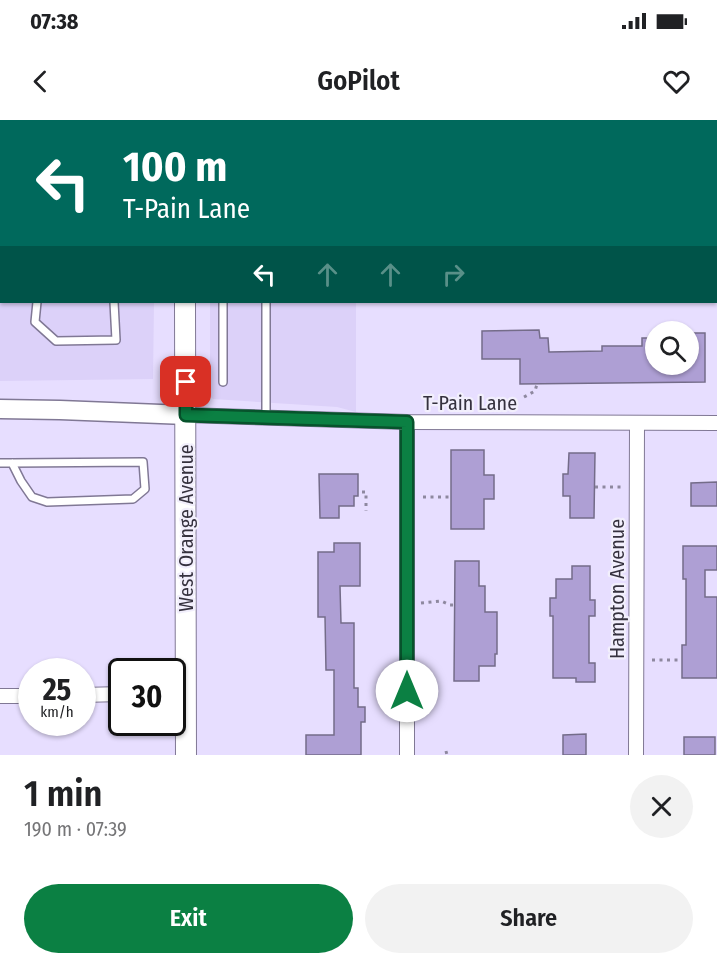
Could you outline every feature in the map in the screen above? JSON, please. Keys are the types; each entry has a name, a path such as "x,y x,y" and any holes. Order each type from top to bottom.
{"main road":[{"name":"West Orange Avenue","path":"180,658 186,415 185,303"},
{"name":"West Orange Avenue","path":"184,736 186,755"}],"street":[{"path":"0,410 186,415"},
{"name":"T-Pain Lane","path":"186,415 407,422 717,423"},
{"path":"407,422 407,755"},
{"name":"Hampton Avenue","path":"636,755 637,423"},
{"path":"0,696 18,696"}],"lane":[{"path":"37,303 35,322 56,341 116,340 114,303"},
{"path":"223,303 223,382"},
{"path":"266,303 266,419"},
{"path":"0,463 143,462 145,489 133,499 47,502 32,496 12,463"}],"path":[{"path":"525,397 536,391 537,384"},
{"path":"595,487 636,487"},
{"path":"362,492 366,492 366,511"},
{"path":"420,497 451,497"},
{"path":"407,603 441,601 454,606"},
{"path":"650,660 682,660"}],"shaded area":[{"path":"0,303 154,303 153,379 0,381"},
{"path":"210,303 356,303 356,412 337,407 213,399 210,396"}],"building":[{"path":"539,330 540,338 548,338 549,352 602,351 602,346 642,346 642,338 645,338 645,375 699,375 699,333 705,333 705,382 520,384 520,359 482,359 482,331"},
{"path":"451,450 484,450 484,475 494,475 494,499 484,499 484,529 451,529"},
{"path":"569,453 595,453 594,518 570,518 570,496 563,496 563,474 568,474"},
{"path":"319,474 358,474 358,496 354,496 354,506 339,506 339,518 320,518"},
{"path":"717,482 717,506 691,506 691,483"},
{"path":"334,543 360,543 360,586 340,586 341,623 354,623 354,688 358,688 358,707 365,707 365,722 361,722 361,755 306,755 306,735 334,735 334,670 326,670 325,617 318,617 318,552 334,552"},
{"path":"683,546 717,546 717,570 705,570 705,597 717,597 717,678 682,678 682,645 686,645 686,579 683,579"},
{"path":"455,561 479,561 479,586 485,586 485,612 497,612 495,666 479,666 479,681 454,681"},
{"path":"572,566 590,566 590,600 595,600 595,616 589,616 589,663 595,663 595,682 576,682 576,678 553,678 553,616 550,616 550,598 556,598 556,579 572,579"},
{"path":"586,734 586,755 563,755 563,735"},
{"path":"684,737 715,737 715,755 684,755"}],"route":[{"path":"186,382 186,415 407,422 407,691"}]}
